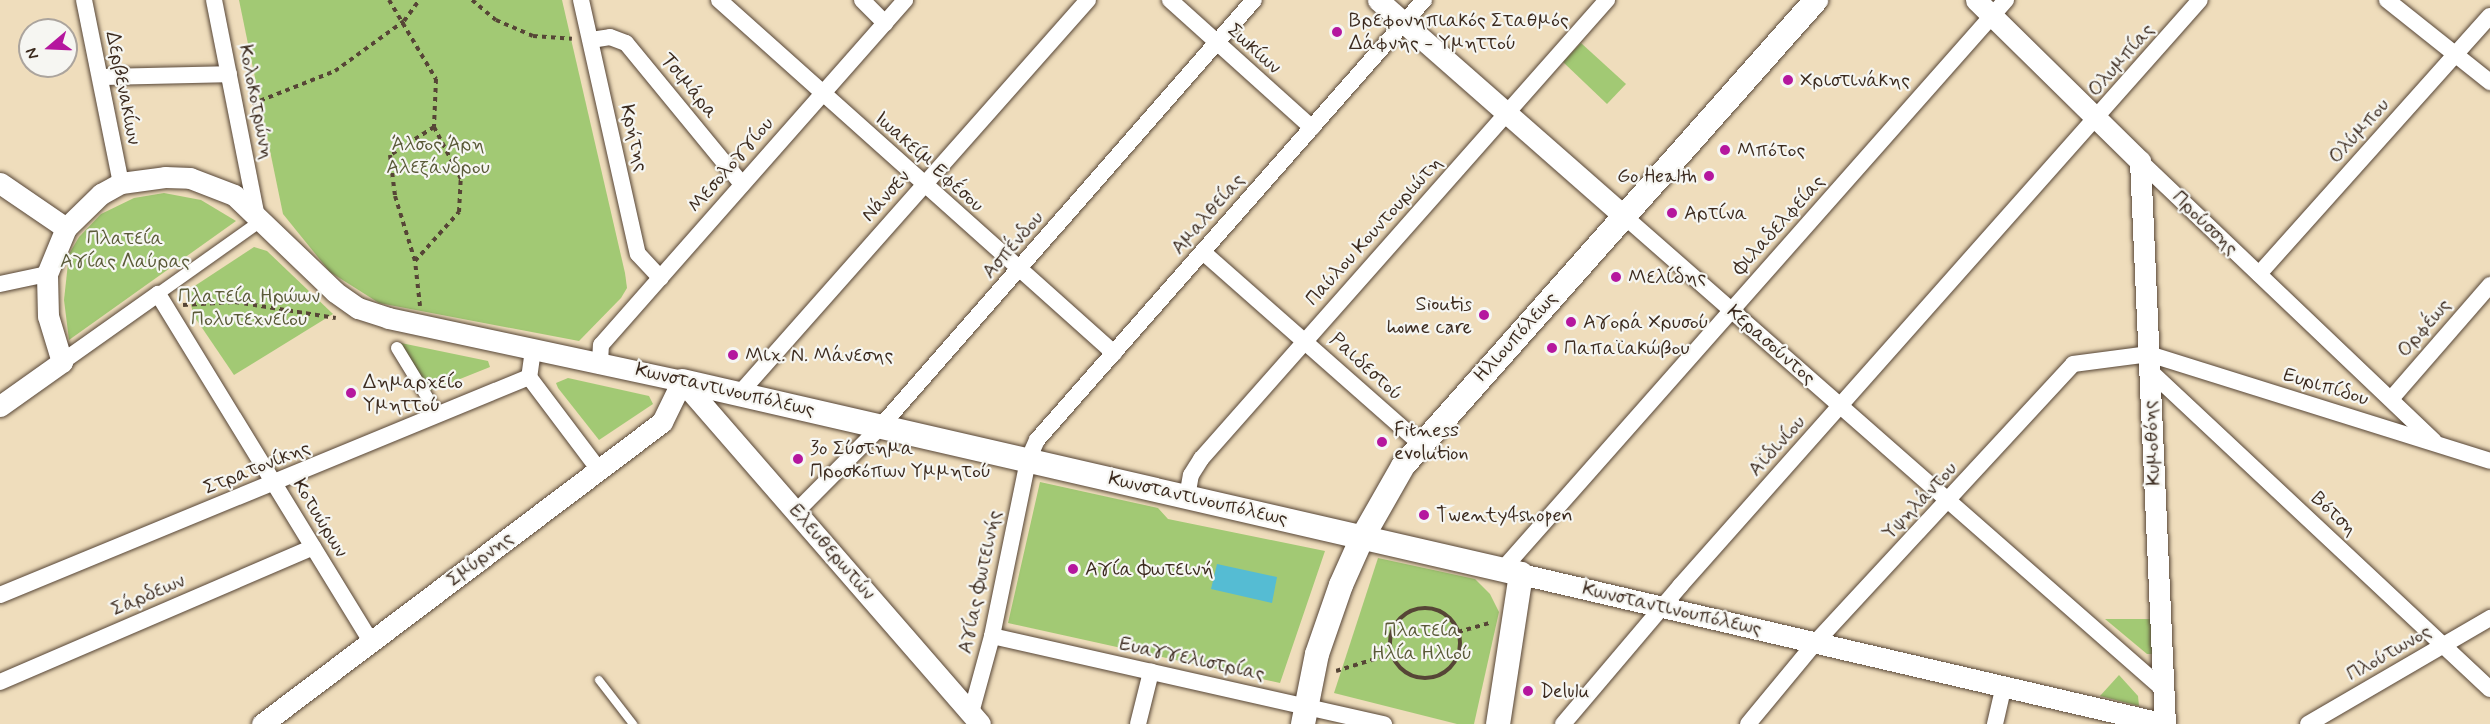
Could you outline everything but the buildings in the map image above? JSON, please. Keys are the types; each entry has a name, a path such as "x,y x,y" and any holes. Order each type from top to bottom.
{"main road":[{"name":"Ηλιουπόλεως","path":"1304,715 1315,665 1341,585 1362,538 1403,466 1420,443 1816,0"},
{"name":"Κωνσταντινουπόλεως","path":"682,381 1511,572"},
{"path":"1498,724 1512,622 1511,572"}],"street":[{"name":"Δερβενακίων","path":"84,0 121,183"},
{"name":"Κολοκοτρώνη","path":"214,0 259,216"},
{"name":"Κρήτης","path":"581,0 638,254 660,279"},
{"name":"Ιωακείμ Εφέσου","path":"718,0 1114,353"},
{"path":"862,0 885,23"},
{"name":"Μεσολογγίου","path":"600,363 601,345 905,0"},
{"name":"Νάνσεν","path":"740,393 1088,0"},
{"name":"Σωκίων","path":"1170,0 1312,128"},
{"name":"Ασπένδου","path":"797,511 881,426 1254,0"},
{"name":"Κερασούντος","path":"1378,0 2164,690"},
{"name":"Αμαλθείας","path":"1028,460 1037,440 1424,0"},
{"name":"Παύλου Κουντουριώτη","path":"1187,497 1191,475 1201,459 1607,0"},
{"name":"Προύσσης","path":"1976,0 1999,8 2097,119 2437,444"},
{"name":"Ολυμπίας","path":"2097,119 2200,0"},
{"path":"2387,0 2490,82"},
{"name":"Φιλαδελφείας","path":"1511,572 1731,310 1999,8"},
{"name":"Ολύμπου","path":"2259,274 2490,16"},
{"name":"Τσιμάρα","path":"591,40 610,37 626,43 742,184"},
{"path":"100,77 229,74"},
{"name":"Αϊδινίου","path":"1563,724 1662,607 2097,119"},
{"name":"Κυμοθόης","path":"2140,161 2165,724"},
{"path":"0,406 158,294 259,216 234,195 190,178 121,183 101,194 66,228 47,274 48,316 62,362"},
{"path":"0,183 66,228"},
{"name":"Κωνσταντινουπόλεως","path":"259,216 314,273 358,308 422,325 682,381"},
{"name":"Ραιδεστού","path":"1203,252 1420,443"},
{"path":"0,284 47,274"},
{"name":"Ορφέως","path":"2391,399 2490,285"},
{"name":"Κοτυώρων","path":"158,294 370,642"},
{"path":"397,348 438,415"},
{"path":"533,350 529,377 599,470"},
{"name":"Ευριπίδου","path":"2149,362 2437,444 2490,462"},
{"name":"Υψηλάντου","path":"1748,724 1815,643 1950,502 2073,364 2149,362"},
{"name":"Βότση","path":"2149,362 2490,690"},
{"name":"Στρατονίκης","path":"0,595 529,377"},
{"name":"Σμύρνης","path":"262,724 663,422 682,381"},
{"name":"Ελευθερωτών","path":"682,381 976,719"},
{"name":"Αγίας Φωτεινής","path":"976,719 1028,460"},
{"name":"Σάρδεων","path":"0,682 313,547"},
{"name":"Κωνσταντινουπόλεως","path":"1511,572 2165,724"},
{"name":"Πλούτωνος","path":"2308,724 2490,618"},
{"name":"Ευαγγελιστρίας","path":"992,636 1151,672 1304,715 1383,724"},
{"path":"1138,724 1151,672"},
{"path":"1995,724 2004,686"}],"lane":[{"path":"599,680 633,724"}],"path":[{"path":"388,0 404,21 436,79 434,127 461,179 459,212 415,261"},
{"path":"236,110 335,71 404,21 419,0"},
{"path":"472,0 496,20 533,36 591,40"},
{"path":"422,325 415,261 395,196 390,155 434,127"},
{"path":"168,309 188,303 235,302 337,318 343,324"},
{"path":"1415,609 1438,610 1448,616 1458,632 1458,657 1452,667 1434,678 1412,677 1395,664 1390,654 1389,642 1396,621 1415,609"},
{"path":"1458,632 1497,620 1512,622"},
{"path":"1315,665 1337,672 1390,654"}],"green space":[{"name":"Άλσος Άρη Αλεξάνδρου","path":"239,0 562,0 625,273 627,288 621,298 579,341 379,303 330,272 283,214"},
{"path":"1581,43 1626,84 1607,104 1563,62"},
{"name":"Πλατεία Αγίας Λαύρας","path":"164,193 201,200 236,221 69,340 64,300 69,254 79,237 101,214 134,198"},
{"name":"Πλατεία Ηρώων Πολυτεχνείου","path":"254,247 267,251 333,314 234,375 194,316 187,291"},
{"path":"401,343 488,361 490,367 430,391"},
{"path":"568,378 649,396 653,404 599,440 558,388 556,383"},
{"path":"1040,482 1158,508 1168,519 1325,551 1280,683 1008,623"},
{"name":"Πλατεία Ηλία Ηλιού","path":"1378,558 1475,579 1490,594 1499,612 1474,724 1457,724 1334,693"},
{"path":"2105,619 2151,619 2154,654 2147,654"},
{"path":"2119,675 2138,696 2139,706 2100,696"}],"water":[{"path":"1217,564 1277,577 1272,603 1211,589"}],"place":[{"name":"Βρεφονηπιακός Σταθμός Δάφνης - Υμηττού","path":"1337,32"},
{"name":"Χριστινάκης","path":"1788,80"},
{"name":"Μπότος","path":"1725,150"},
{"name":"Go Health","path":"1709,176"},
{"name":"Αρτίνα","path":"1672,213"},
{"name":"Μελίδης","path":"1616,277"},
{"name":"Sioutis home care","path":"1484,315"},
{"name":"Αγορά Χρυσού","path":"1571,322"},
{"name":"Παπαϊακώβου","path":"1552,348"},
{"name":"Μιχ. Ν. Μάνεσης","path":"733,355"},
{"name":"Δημαρχείο Υμηττού","path":"351,393"},
{"name":"Fitness evolution","path":"1382,442"},
{"name":"3o Σύστημα Προσκόπων Υμμητού","path":"798,459"},
{"name":"Twenty4shopen","path":"1424,515"},
{"name":"Αγία Φωτεινή","path":"1073,569"},
{"name":"Delulu","path":"1528,691"}]}
